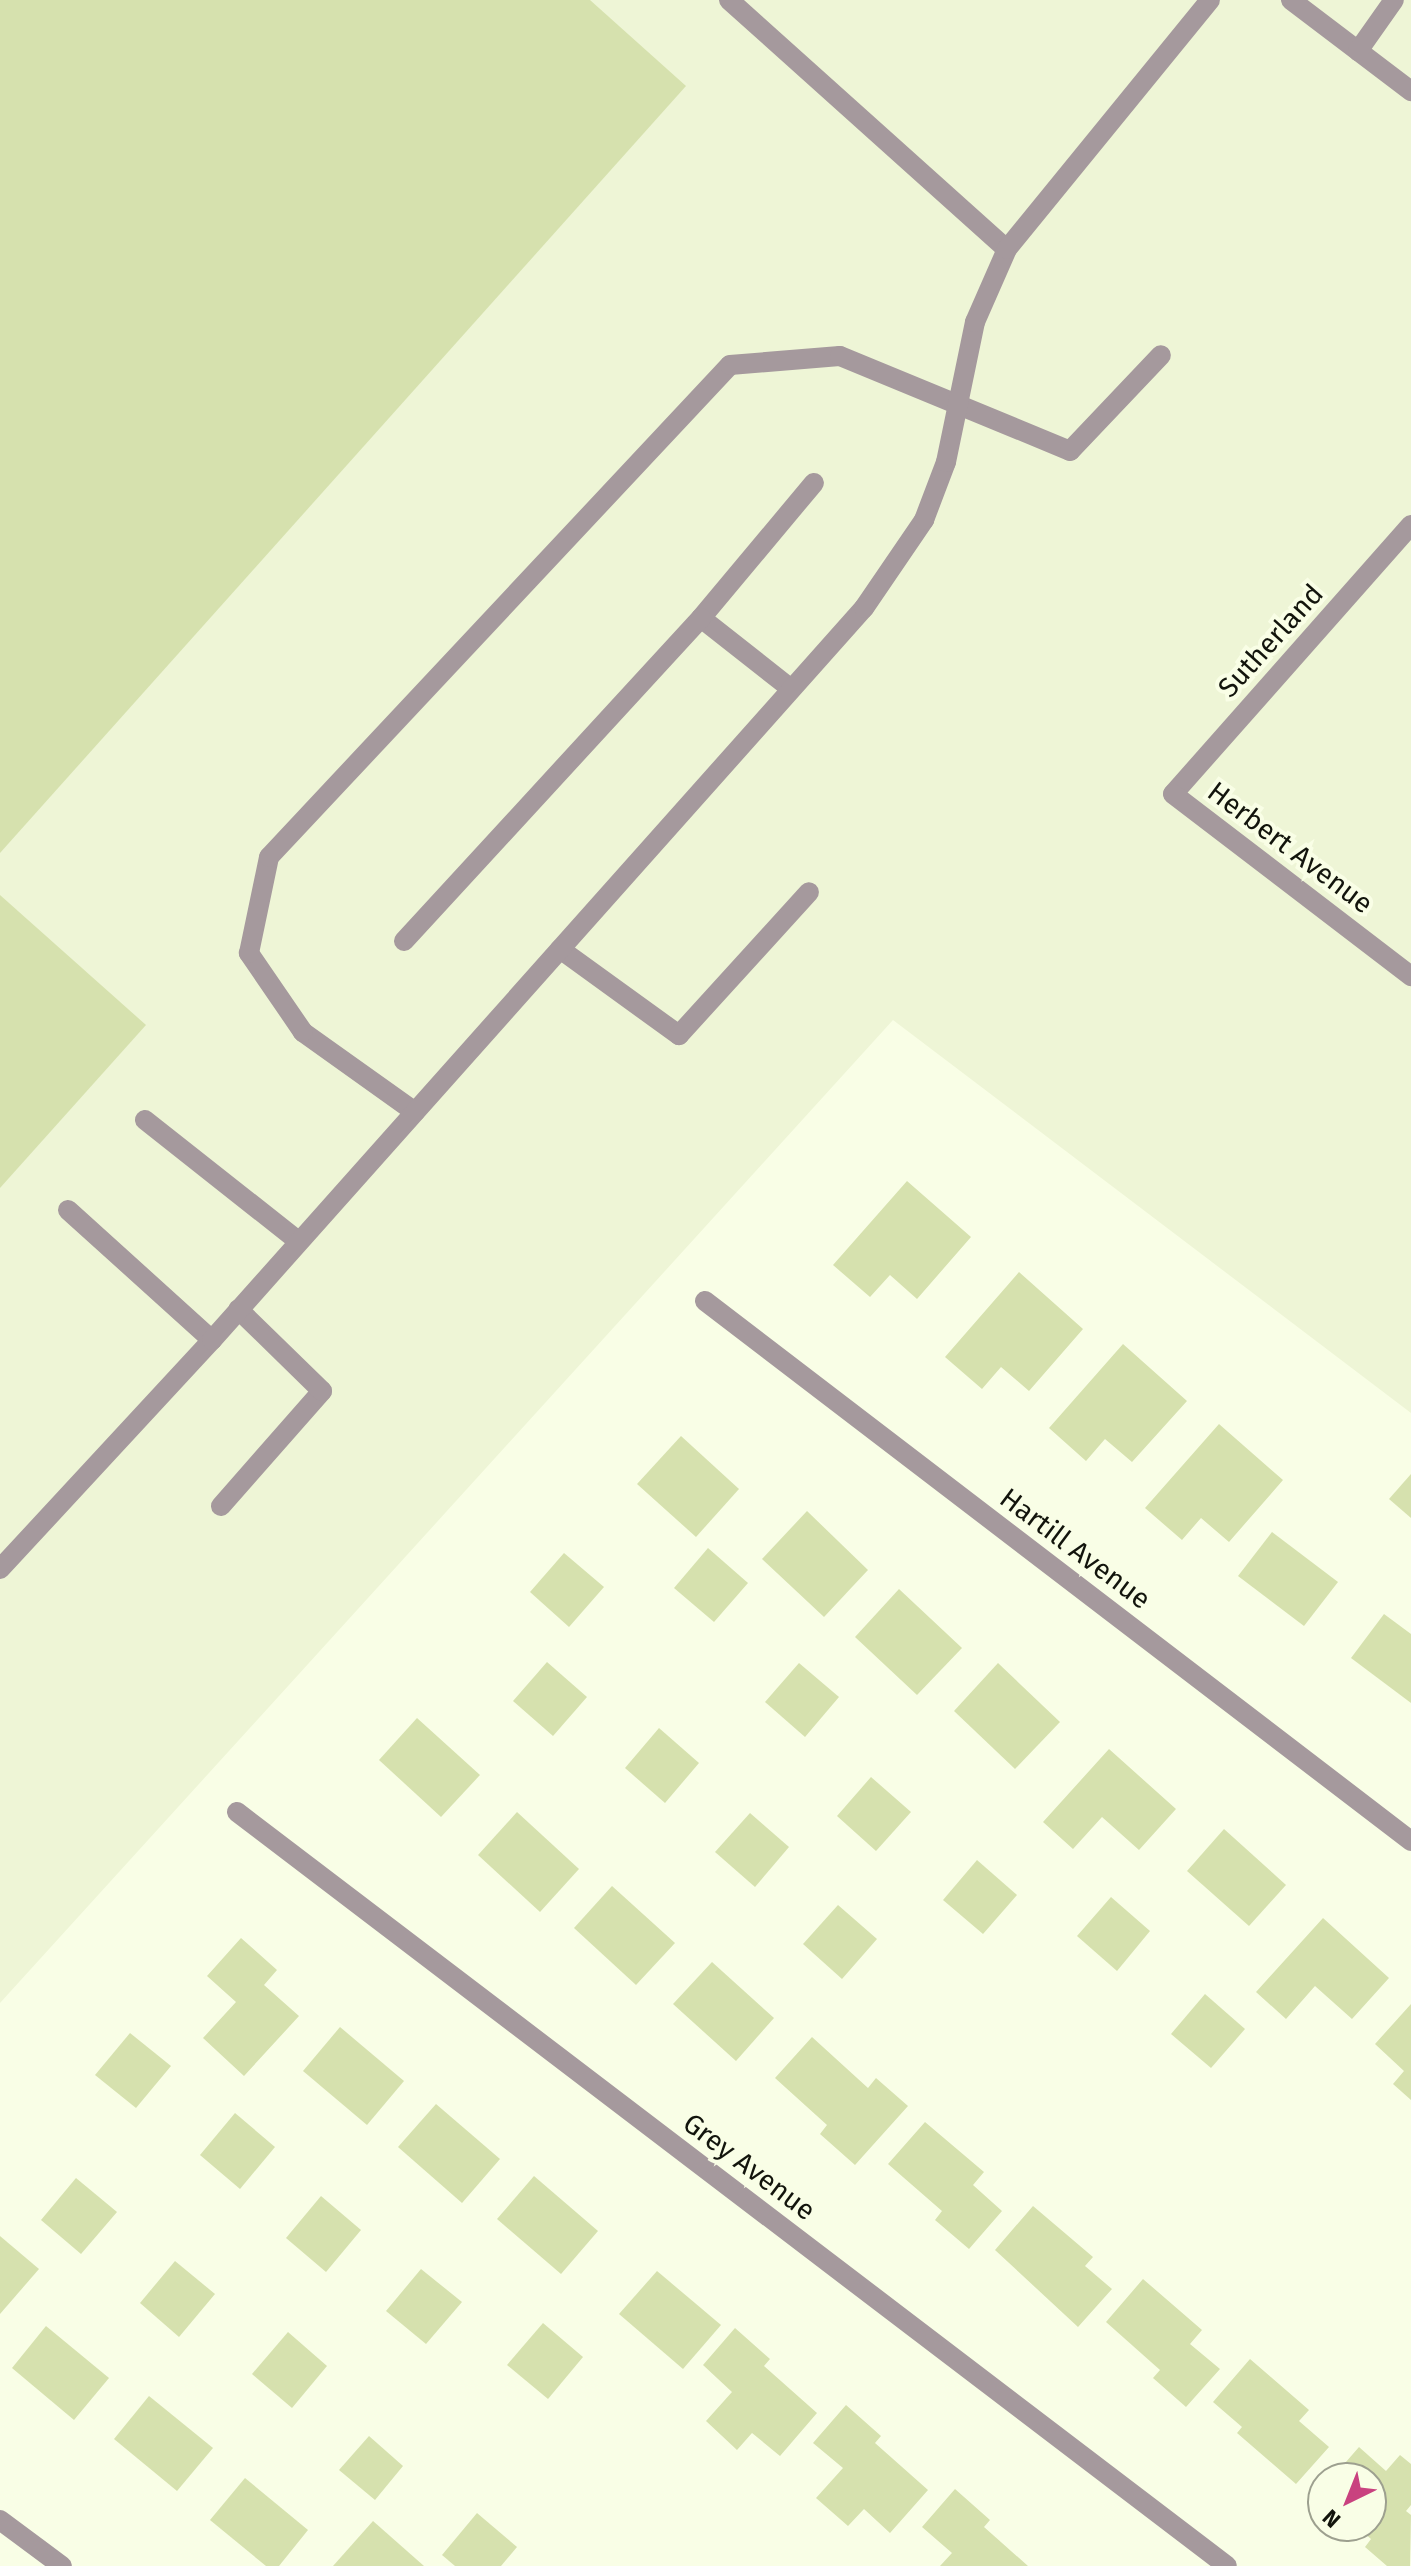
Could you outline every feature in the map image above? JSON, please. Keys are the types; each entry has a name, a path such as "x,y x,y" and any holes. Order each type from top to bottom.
{"street":[{"path":"729,0 1007,249"},
{"path":"0,1569 212,1340 864,608 924,520 946,462 975,322 1007,249 1210,0"},
{"path":"1291,0 1411,91"},
{"path":"1358,51 1394,0"},
{"path":"415,1112 303,1032 249,953 269,857 730,365 840,356 1070,451 1161,355"},
{"path":"404,941 701,618 814,483"},
{"name":"Sutherland","path":"1173,794 1411,525"},
{"path":"701,618 790,688"},
{"name":"Herbert Avenue","path":"1173,794 1411,976"},
{"path":"560,949 679,1035 809,892"},
{"path":"145,1120 298,1241"},
{"path":"68,1210 212,1340"},
{"name":"Hartill Avenue","path":"705,1301 1411,1841"},
{"path":"221,1506 322,1391 238,1309"},
{"name":"Grey Avenue","path":"237,1812 1227,2566"},
{"path":"0,2520 62,2566"}],"shaded area":[{"path":"0,0 1411,0 1411,1413 893,1020 0,2003"}],"building":[{"path":"0,0 590,0 686,86 0,853"},
{"path":"0,895 146,1025 0,1188"},
{"path":"907,1181 971,1237 917,1299 890,1275 870,1297 833,1265"},
{"path":"1019,1272 1083,1329 1029,1391 1001,1367 982,1389 945,1357"},
{"path":"1123,1344 1187,1401 1132,1462 1105,1439 1086,1461 1049,1428"},
{"path":"1219,1424 1283,1480 1229,1542 1201,1518 1182,1540 1145,1508"},
{"path":"681,1436 739,1489 696,1537 637,1484"},
{"path":"1411,1474 1411,1518 1389,1499"},
{"path":"807,1511 868,1570 824,1617 762,1559"},
{"path":"1272,1532 1338,1582 1304,1626 1238,1576"},
{"path":"708,1548 748,1583 714,1622 674,1588"},
{"path":"564,1553 604,1587 569,1627 530,1592"},
{"path":"899,1589 962,1648 917,1695 855,1637"},
{"path":"1384,1614 1411,1634 1411,1703 1351,1658"},
{"path":"547,1662 587,1697 553,1736 513,1701"},
{"path":"799,1663 839,1697 805,1737 765,1702"},
{"path":"998,1663 1060,1722 1015,1769 954,1711"},
{"path":"417,1718 480,1775 441,1817 379,1760"},
{"path":"659,1728 699,1763 665,1803 625,1768"},
{"path":"1109,1749 1176,1809 1139,1850 1102,1817 1073,1849 1043,1822"},
{"path":"871,1777 911,1812 876,1851 837,1816"},
{"path":"517,1812 579,1869 540,1912 478,1855"},
{"path":"750,1813 789,1847 755,1887 715,1852"},
{"path":"1224,1829 1286,1885 1249,1926 1187,1871"},
{"path":"977,1860 1017,1895 983,1934 943,1900"},
{"path":"612,1886 675,1943 636,1985 574,1928"},
{"path":"1111,1897 1150,1931 1117,1971 1077,1936"},
{"path":"838,1905 877,1939 842,1979 803,1944"},
{"path":"1323,1918 1389,1978 1352,2019 1315,1986 1286,2019 1256,1992"},
{"path":"241,1938 277,1970 264,1985 299,2016 244,2076 203,2038 236,2002 207,1976"},
{"path":"712,1962 774,2018 736,2061 673,2004"},
{"path":"1205,1994 1245,2029 1211,2068 1171,2034"},
{"path":"1411,2004 1411,2100 1393,2084 1404,2071 1375,2044"},
{"path":"340,2027 404,2081 367,2125 303,2071"},
{"path":"130,2033 171,2066 136,2108 95,2075"},
{"path":"812,2037 868,2088 876,2078 908,2106 855,2165 820,2134 827,2125 775,2078"},
{"path":"436,2104 500,2159 462,2203 398,2147"},
{"path":"235,2113 275,2147 240,2189 200,2155"},
{"path":"925,2122 984,2172 973,2185 1002,2211 969,2249 935,2220 942,2211 888,2164"},
{"path":"534,2176 598,2231 561,2274 497,2219"},
{"path":"76,2178 117,2212 81,2254 41,2220"},
{"path":"321,2196 361,2230 326,2272 286,2238"},
{"path":"1033,2206 1093,2257 1085,2266 1112,2289 1078,2327 995,2250"},
{"path":"0,2236 39,2269 0,2314"},
{"path":"175,2261 215,2294 179,2337 140,2303"},
{"path":"421,2269 462,2302 426,2344 386,2311"},
{"path":"657,2271 721,2325 683,2369 619,2314"},
{"path":"1143,2279 1202,2330 1190,2344 1220,2369 1186,2407 1153,2378 1160,2370 1106,2322"},
{"path":"543,2323 583,2357 548,2399 507,2365"},
{"path":"46,2326 109,2378 74,2420 12,2368"},
{"path":"735,2328 770,2359 764,2366 817,2413 780,2456 752,2433 737,2450 706,2421 732,2392 703,2365"},
{"path":"288,2332 327,2366 292,2408 252,2374"},
{"path":"1250,2359 1309,2410 1299,2421 1329,2447 1316,2462 1307,2462 1307,2472 1296,2484 1237,2433 1242,2427 1213,2402"},
{"path":"149,2396 213,2448 177,2491 114,2439"},
{"path":"846,2405 881,2436 875,2443 928,2490 890,2533 864,2509 848,2526 816,2498 843,2468 813,2443"},
{"path":"369,2436 403,2466 375,2500 339,2470"},
{"path":"1359,2447 1376,2462 1346,2462"},
{"path":"1400,2455 1411,2464 1411,2505 1406,2511 1411,2515 1410,2566 1387,2566 1365,2547 1369,2542 1387,2542 1387,2470"},
{"path":"245,2478 308,2530 279,2566 266,2566 210,2520"},
{"path":"955,2489 990,2520 984,2527 1028,2566 940,2566 952,2553 922,2527"},
{"path":"477,2513 517,2547 501,2566 455,2566 442,2555"},
{"path":"373,2521 424,2566 333,2566"}]}
